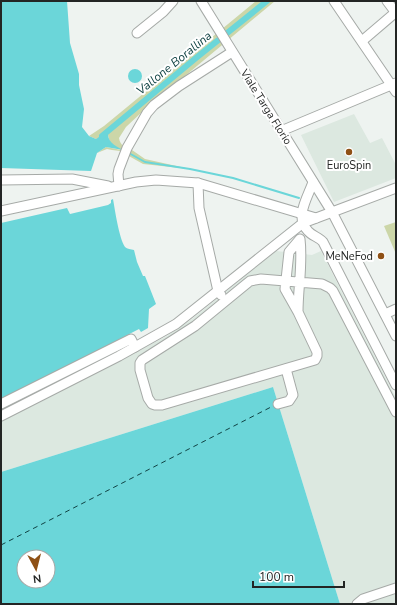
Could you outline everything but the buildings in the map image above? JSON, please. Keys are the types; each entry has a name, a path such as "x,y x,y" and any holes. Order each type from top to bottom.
{"street":[{"path":"137,33 163,12 172,1"},
{"name":"Viale Targa Florio","path":"201,1 332,212 396,336"},
{"path":"281,131 394,87 334,1"},
{"path":"362,41 396,13 387,1"},
{"path":"116,186 118,174 126,152 147,113 154,105 179,86 232,52"},
{"path":"1,180 72,179 116,186"},
{"path":"1,211 116,186 156,180 198,183 316,218"},
{"path":"298,312 302,254 300,239 303,223 302,214 313,182"},
{"path":"198,183 199,208 218,291 226,301"},
{"path":"1,416 135,347 176,324 303,223 396,188"},
{"path":"303,223 308,232 323,242 396,385"},
{"path":"300,239 289,252 286,281 285,289 317,352 317,356 313,361 162,405 155,405 150,401 140,370 142,360 195,326 250,281 261,279 286,281 299,282 322,284 330,288 333,291 396,412"},
{"path":"385,314 396,309"},
{"path":"1,404 131,338 135,347"},
{"path":"278,404 289,401 293,395 286,369"},
{"path":"27,391 32,400"},
{"path":"357,604 363,599 396,588"}],"shaded area":[{"name":"EuroSpin","path":"354,114 370,143 382,138 396,165 396,178 334,202 301,135"},
{"path":"276,251 312,255 321,251 396,398 396,604 340,604 273,387 1,472 1,421 167,336 192,319"}],"green space":[{"path":"256,1 275,1 143,111 126,127 119,138 122,144 130,152 132,150 145,159 190,169 143,164 120,151 107,149 97,153 106,147 121,150 110,143 108,135 96,139 89,136 104,126"},
{"path":"396,222 396,254 384,226"}],"water":[{"path":"1,1 67,1 70,43 79,74 79,85 84,109 82,127 89,136 96,139 108,131 110,141 123,150 106,147 97,153 91,171 1,168"},
{"path":"132,69 138,69 142,73 142,79 138,83 132,83 128,79 128,73"},
{"path":"113,199 123,243 126,248 134,250 137,262 143,276 145,276 156,304 149,309 148,328 141,332 139,329 1,400 1,223 67,208 70,214 108,205"},
{"path":"273,387 340,604 1,604 1,472"}],"waterway":[{"name":"Vallone Borallina","path":"102,136 267,1"},
{"path":"127,152 145,162 233,178 299,198"}],"ferry route":[{"path":"1,545 275,405"}],"place":[{"name":"EuroSpin","path":"349,152"},
{"name":"MeNeFod","path":"381,256"}]}
